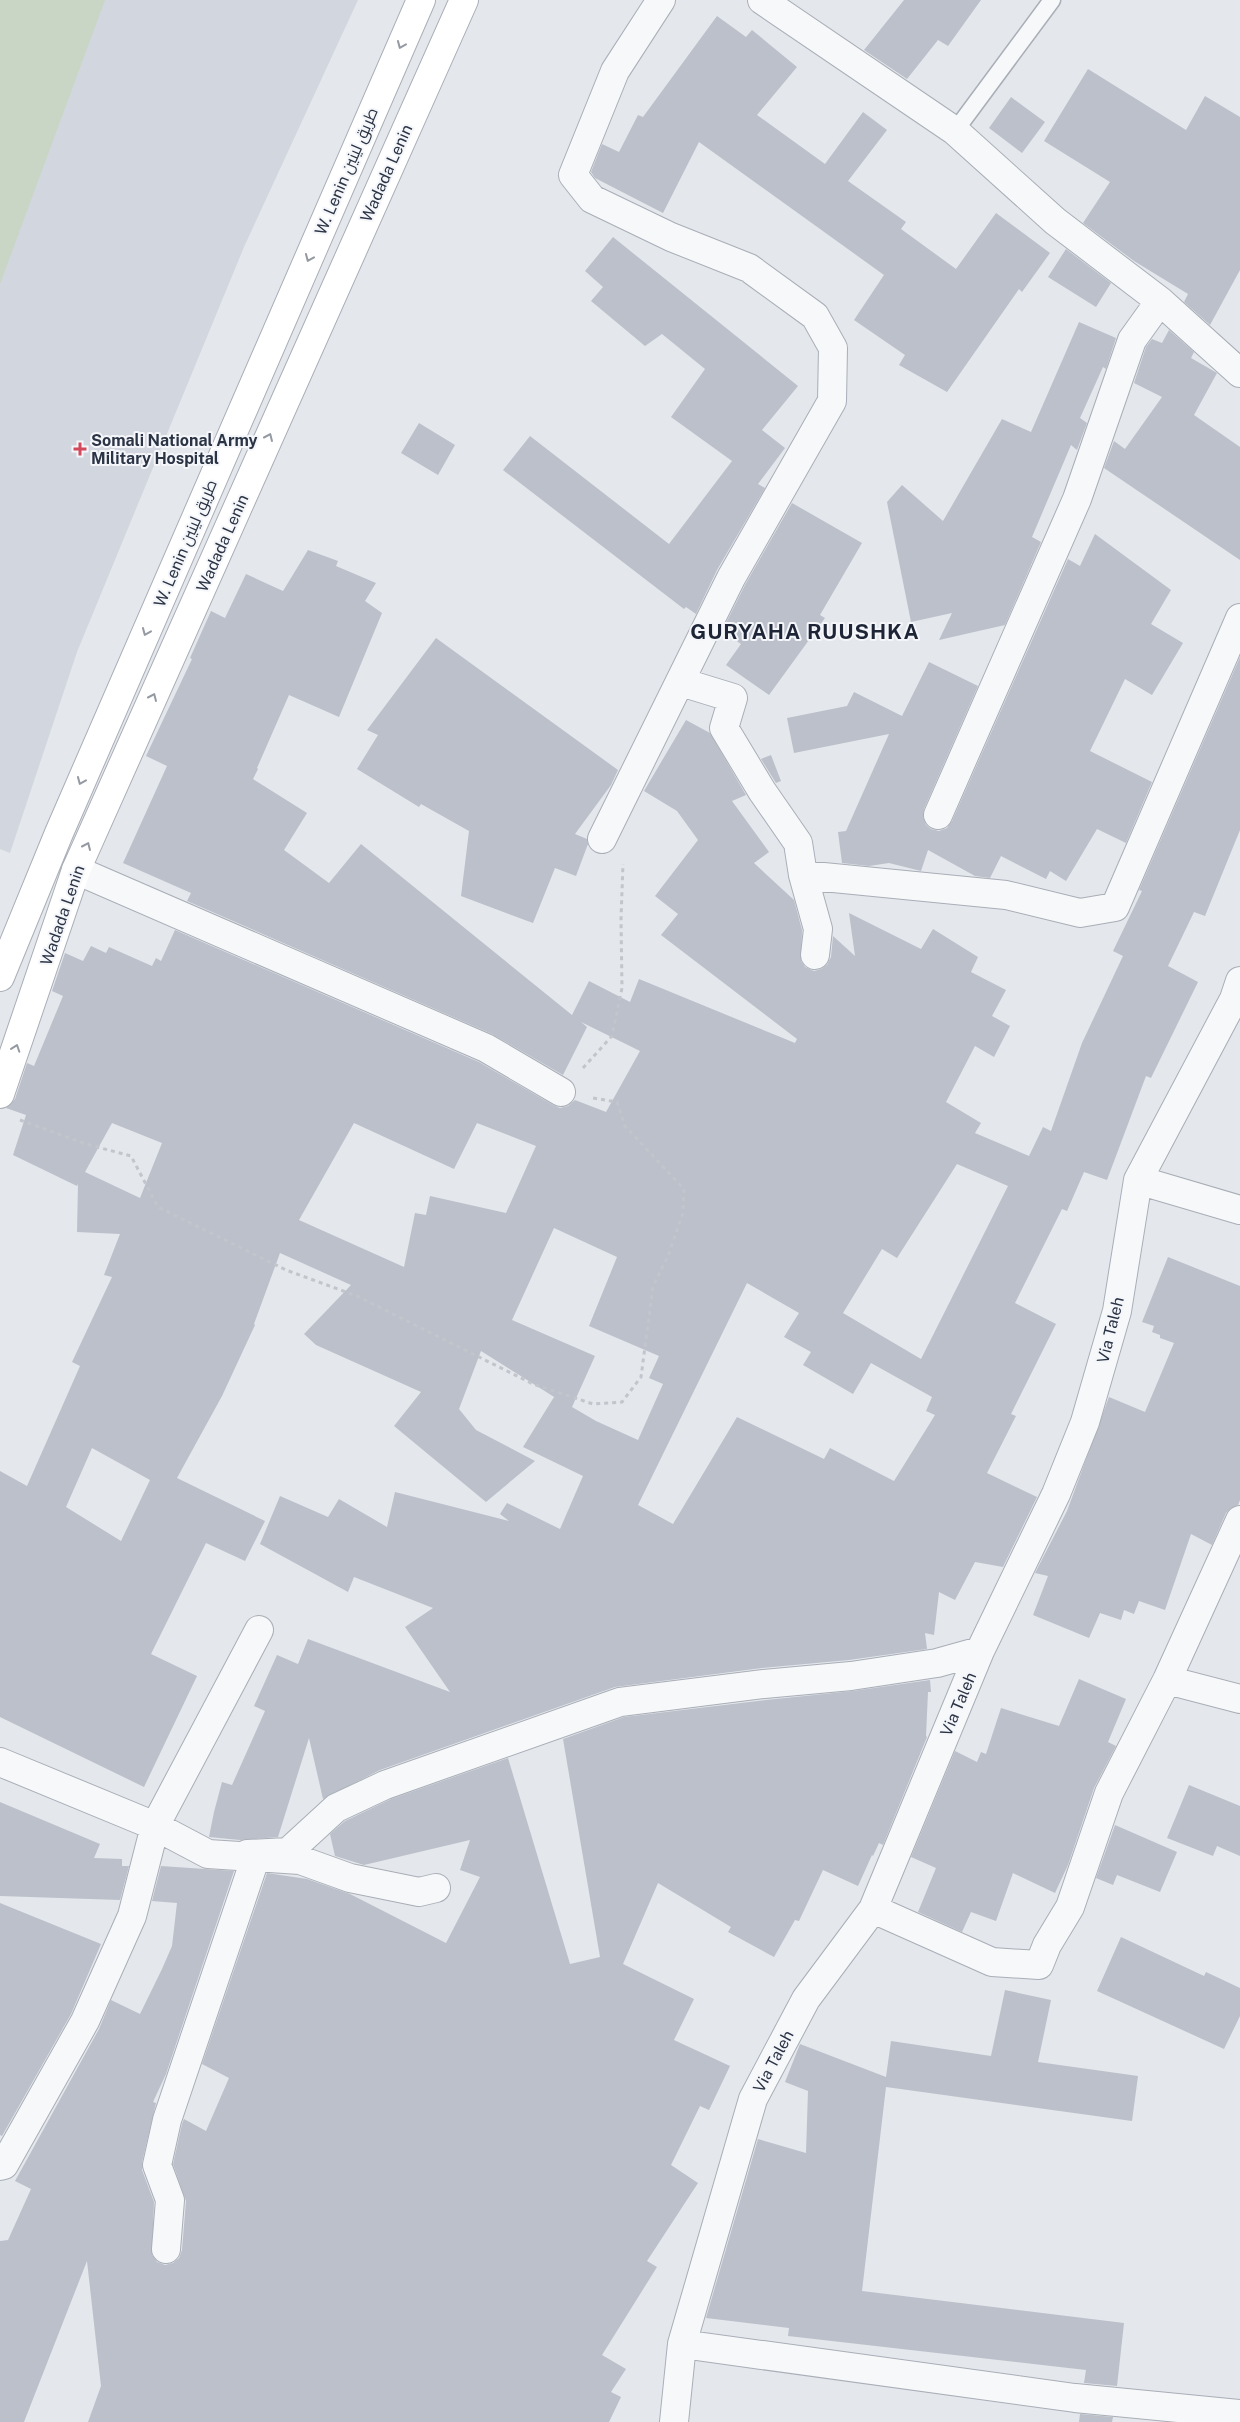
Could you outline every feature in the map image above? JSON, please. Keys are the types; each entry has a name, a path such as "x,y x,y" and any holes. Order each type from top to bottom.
{"main road":[{"name":"W. Lenin طريق لينين","path":"0,977 59,832 421,0"},
{"name":"Wadada Lenin","path":"0,1094 76,870 464,0"}],"street":[{"path":"602,839 731,578 832,401 833,348 815,316 750,268 671,237 592,199 573,175 615,71 661,0"},
{"path":"762,0 955,131 1055,221 1160,300 1240,373"},
{"path":"938,815 1077,499 1132,340 1160,300"},
{"path":"803,876 1006,895 1080,913 1115,908 1240,618"},
{"path":"681,682 733,698 724,728 762,791 798,843 803,876 818,929 815,955"},
{"path":"76,870 486,1048 561,1092"},
{"name":"Via Taleh","path":"674,2422 682,2344 753,2099 806,1999 873,1909 980,1651 1056,1494 1085,1422 1117,1311 1138,1180 1234,999 1240,981"},
{"path":"1138,1180 1240,1210"},
{"path":"873,1909 992,1962 1039,1965 1047,1945 1070,1907 1109,1793 1167,1680 1240,1520"},
{"path":"0,2166 4,2165 85,2021 132,1916 155,1826 259,1630"},
{"path":"0,1762 155,1826 208,1854 288,1852 336,1808 385,1785 620,1702 764,1684 852,1676 937,1663 980,1651"},
{"path":"1167,1680 1240,1699"},
{"path":"247,1854 300,1860 350,1878 419,1892 436,1888"},
{"path":"166,2249 170,2200 157,2164 167,2120 253,1865 247,1854"},
{"path":"682,2344 1073,2410 1240,2414"}],"lane":[{"path":"955,131 1052,0"}],"path":[{"path":"561,1092 612,1036 622,988 621,919 623,861 602,839"},
{"path":"18,1119 86,1144 131,1156 158,1207 286,1270 357,1296 533,1384 594,1404 622,1402 641,1377 653,1286 668,1256 683,1213 684,1189 625,1126 617,1102 561,1092"}],"shaded area":[{"name":"Somali National Army Military Hospital","path":"0,0 358,0 244,247 77,652 10,853 0,849"}],"green space":[{"path":"0,0 105,0 0,284"}],"building":[{"path":"904,0 981,0 948,46 938,40 907,79 864,50"},
{"path":"717,16 746,37 752,30 797,67 757,115 825,164 863,112 887,130 848,181 906,222 901,229 956,269 996,213 1050,253 1022,292 1019,289 947,392 899,365 905,355 854,320 884,275 699,142 663,213 595,178 591,172 602,144 619,152 638,115 643,117"},
{"path":"1088,69 1186,130 1205,96 1240,117 1240,270 1210,325 1184,302 1188,294 1134,261 1083,223 1110,182 1044,141"},
{"path":"1011,97 1045,122 1022,153 989,128"},
{"path":"613,237 798,386 762,430 785,448 758,484 765,488 717,570 696,614 686,607 684,609 503,470 530,436 669,544 732,461 671,417 705,369 662,334 645,346 591,301 603,287 585,271"},
{"path":"1066,249 1111,283 1096,307 1048,277"},
{"path":"1079,322 1116,338 1106,369 1103,367 1080,418 1087,423 1077,450 1071,445 1032,537 1041,542 1005,625 939,640 952,613 911,622 887,502 902,485 943,521 1002,419 1031,432"},
{"path":"1169,330 1194,352 1191,358 1217,373 1194,415 1240,447 1240,560 1104,468 1114,441 1125,449 1162,397 1134,383 1146,347 1152,339 1162,343"},
{"path":"419,423 455,445 438,475 401,453"},
{"path":"792,503 862,543 820,615 825,618 769,695 726,665 741,644 722,631 745,585"},
{"path":"1095,534 1171,590 1151,624 1183,643 1152,695 1125,679 1090,751 1152,782 1126,843 1097,829 1066,881 1050,871 1046,879 1001,856 990,878 975,876 928,850 921,871 889,863 869,866 842,863 838,832 846,831 889,734 794,753 787,718 847,706 854,692 902,716 929,662 978,686 924,809 923,817 926,825 931,829 939,831 947,828 952,821 1068,559 1080,566"},
{"path":"308,550 338,561 336,566 376,583 365,601 382,613 339,717 289,695 257,768 253,779 307,813 284,850 329,883 361,844 572,1015 589,981 630,1002 639,979 795,1043 797,1039 661,935 678,914 655,896 698,840 677,811 644,791 686,720 710,733 746,795 732,801 769,852 754,863 794,900 802,930 801,961 805,967 814,971 827,965 831,957 833,936 855,956 849,913 921,949 933,929 978,957 971,972 1006,990 992,1016 1010,1026 994,1057 975,1046 946,1102 981,1123 975,1133 1029,1156 1043,1127 1051,1131 1082,1043 1123,956 1113,951 1142,891 1139,890 1240,657 1240,830 1205,916 1194,912 1168,966 1198,982 1151,1078 1146,1076 1107,1180 1084,1172 1067,1211 1062,1209 1015,1303 1056,1324 1011,1414 1016,1416 987,1473 1037,1497 1003,1567 975,1562 955,1600 939,1592 934,1635 925,1633 927,1649 615,1687 380,1770 323,1799 309,1738 278,1837 240,1840 209,1837 222,1782 232,1785 265,1711 254,1706 277,1655 298,1664 308,1639 450,1692 405,1627 433,1608 354,1577 348,1592 260,1544 280,1496 328,1517 339,1499 387,1527 395,1492 509,1521 500,1514 507,1503 560,1529 583,1476 523,1447 554,1397 559,1400 481,1351 459,1409 476,1430 535,1461 486,1502 394,1426 421,1392 316,1345 304,1334 351,1285 280,1253 255,1325 222,1396 177,1478 265,1521 245,1561 206,1543 151,1654 197,1676 144,1787 0,1717 0,1471 27,1486 80,1366 72,1362 112,1277 104,1275 120,1234 77,1232 78,1184 77,1186 13,1155 26,1115 6,1108 15,1099 27,1063 34,1066 63,996 52,991 65,953 83,961 91,946 106,953 109,947 152,966 156,958 161,961 175,930 479,1062 560,1108 568,1106 575,1100 606,1112 640,1051 581,1022 587,1027 563,1075 492,1034 187,901 191,893 123,863 167,766 146,756 192,659 190,658 211,611 225,618 246,574 283,591","holes":["112,1123 162,1143 140,1198 85,1172","354,1123 454,1169 477,1123 536,1146 506,1213 430,1196 426,1215 415,1213 404,1267 299,1220","957,1164 1008,1186 921,1359 843,1313 882,1249 897,1258","554,1228 617,1257 589,1326 659,1356 649,1378 663,1384 638,1440 596,1421 572,1407 595,1356 512,1320","747,1283 799,1313 784,1337 811,1352 803,1365 853,1394 871,1363 932,1397 926,1411 935,1415 894,1481 830,1448 824,1459 737,1417 673,1524 638,1505","92,1448 150,1480 121,1541 66,1507"]},
{"path":"436,638 618,770 611,785 575,834 587,839 588,844 576,876 555,868 533,923 461,896 469,831 421,804 419,807 357,769 378,735 367,730"},
{"path":"771,755 781,781 776,783 761,759"},
{"path":"1168,1257 1240,1286 1240,1500 1238,1505 1226,1513 1212,1545 1191,1534 1165,1610 1139,1601 1134,1614 1124,1610 1121,1620 1100,1613 1089,1638 1033,1615 1048,1576 1035,1573 1067,1511 1109,1397 1145,1412 1174,1343 1160,1338 1160,1335 1152,1332 1154,1326 1142,1322"},
{"path":"1079,1679 1126,1699 1108,1742 1116,1746 1094,1788 1068,1865 1055,1893 1013,1873 996,1921 971,1912 962,1932 918,1912 936,1868 911,1857 955,1751 977,1762 981,1752 986,1754 1001,1708 1059,1726"},
{"path":"930,1680 931,1692 928,1692 927,1737 883,1845 879,1843 858,1886 823,1870 799,1921 795,1920 774,1957 728,1932 731,1927 658,1883 623,1964 694,1999 674,2040 730,2066 709,2110 700,2106 671,2165 698,2183 647,2261 657,2267 602,2355 626,2369 611,2392 621,2397 609,2422 88,2422 101,2386 87,2261 24,2422 0,2422 0,2241 8,2240 31,2189 15,2181 99,2029 111,2000 140,2014 162,1969 172,1946 177,1903 152,1901 161,1866 234,1871 166,2074 153,2102 156,2103 142,2162 142,2170 154,2202 152,2255 157,2262 165,2265 173,2263 179,2258 182,2250 186,2201 173,2164 182,2124 184,2119 206,2131 229,2078 202,2064 267,1873 307,1879 350,1894 446,1943 480,1877 460,1870 470,1840 364,1865 335,1856 330,1834 345,1821 391,1799 508,1758 570,1964 600,1957 563,1739 624,1717 853,1691"},
{"path":"1189,1785 1240,1806 1240,1856 1217,1846 1213,1856 1167,1838"},
{"path":"0,1802 100,1844 94,1858 122,1859 122,1866 129,1866 120,1900 0,1896"},
{"path":"1115,1825 1177,1852 1160,1892 1117,1875 1113,1885 1096,1878"},
{"path":"0,1903 101,1944 71,2014 2,2136 0,2135"},
{"path":"1121,1937 1204,1976 1206,1972 1240,1988 1240,2016 1224,2049 1097,1991"},
{"path":"1005,1990 1051,2000 1038,2062 1138,2076 1132,2121 886,2087 862,2291 1124,2323 1117,2386 1084,2383 1086,2370 788,2336 789,2328 706,2318 758,2139 806,2153 808,2091 785,2082 800,2044 886,2077 891,2041 991,2056"},
{"path":"1080,2414 1113,2417 1112,2422 1079,2422"}],"place":[{"name":"Somali National Army Military Hospital","path":"80,449"}],"district":[{"name":"GURYAHA RUUSHKA","path":"805,632"}]}
